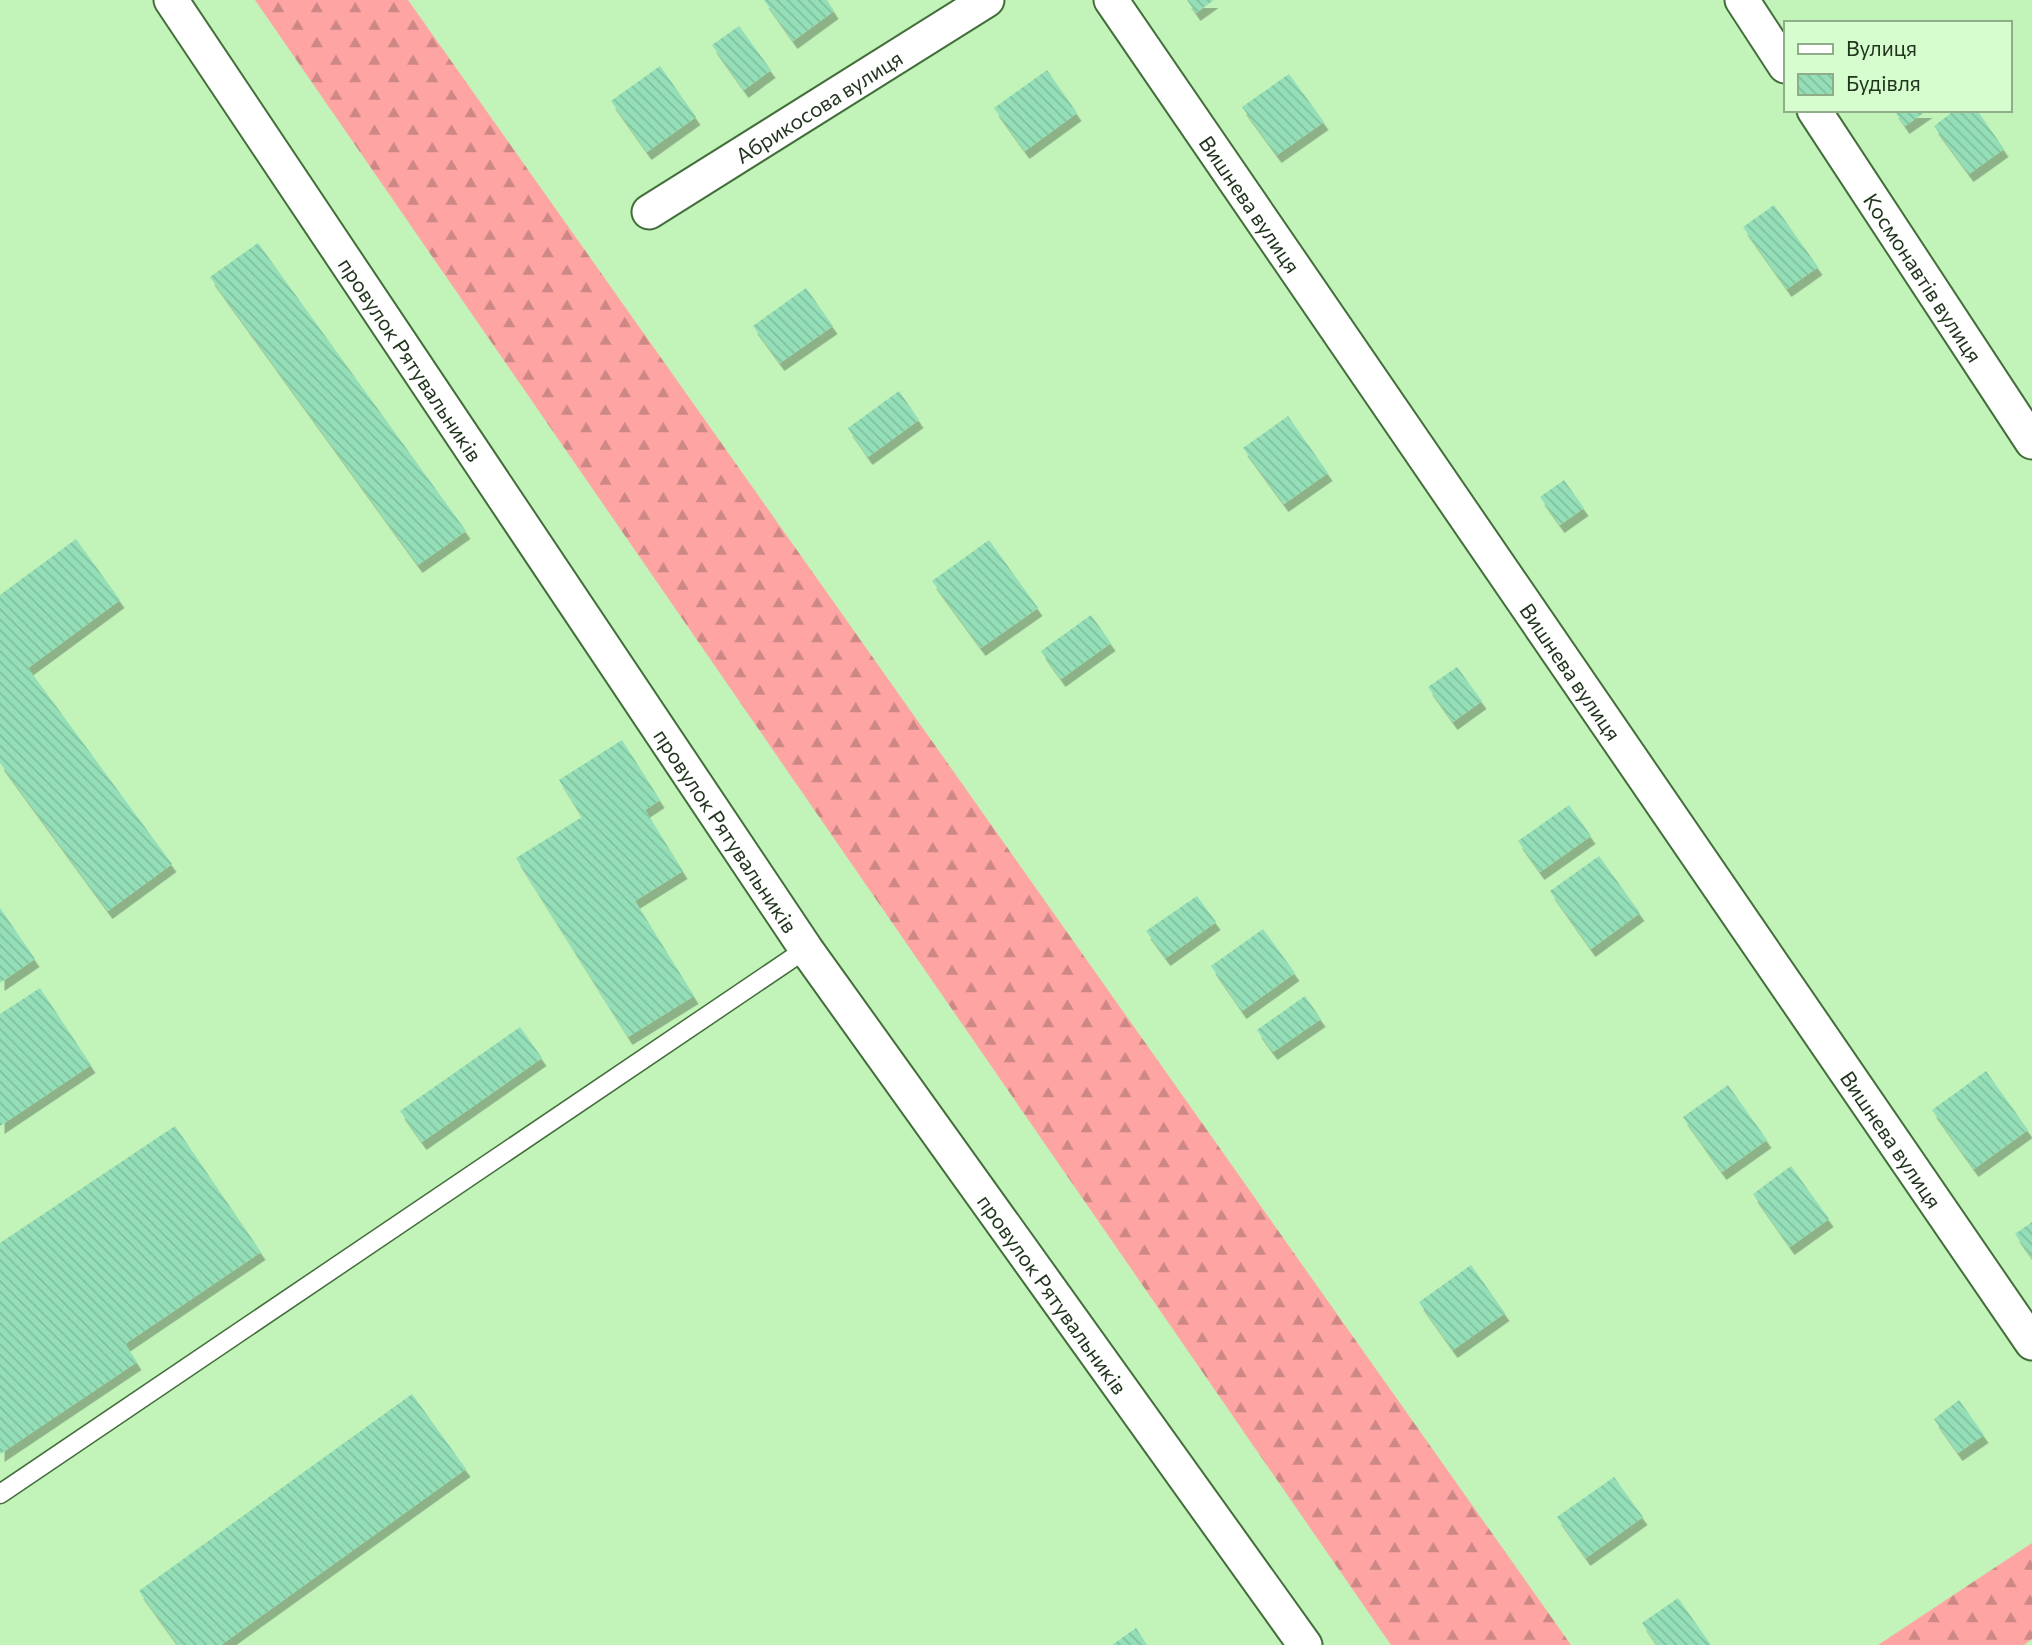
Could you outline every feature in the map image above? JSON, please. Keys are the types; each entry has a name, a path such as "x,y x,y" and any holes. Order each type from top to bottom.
{"street":[{"name":"провулок Рятувальників","path":"171,0 806,949 1305,1645"},
{"name":"Абрикосова вулиця","path":"649,212 987,0"},
{"name":"Вишнева вулиця","path":"1111,0 2032,1343"},
{"path":"1742,0 1784,64"},
{"name":"Космонавтів вулиця","path":"1815,112 2032,442"}],"lane":[{"path":"0,1494 806,949"}],"green space":[{"path":"255,0 408,0 1571,1645 1391,1645"},
{"path":"2032,1543 2032,1639 2024,1645 1878,1645"}],"building":[{"path":"764,0 827,0 834,11 793,41"},
{"path":"1187,0 1214,0 1196,13"},
{"path":"739,26 771,70 744,90 712,45"},
{"path":"660,66 696,117 647,152 611,101"},
{"path":"1047,70 1077,113 1025,151 994,108"},
{"path":"1289,74 1324,122 1277,155 1242,107"},
{"path":"1895,112 1925,112 1905,126"},
{"path":"1952,112 1978,112 2004,149 1969,174 1934,126"},
{"path":"1774,205 1818,267 1787,289 1743,227"},
{"path":"258,243 466,531 418,565 210,277"},
{"path":"806,288 833,326 780,363 753,326"},
{"path":"899,391 919,420 868,457 848,428"},
{"path":"1288,416 1328,473 1284,504 1243,448"},
{"path":"1564,480 1584,508 1560,525 1540,497"},
{"path":"76,539 120,600 28,668 172,864 108,911 0,763 0,595"},
{"path":"989,540 1038,608 981,648 932,581"},
{"path":"1091,615 1111,643 1061,679 1041,651"},
{"path":"1457,667 1482,701 1453,722 1428,687"},
{"path":"622,740 660,800 645,810 683,871 635,901 694,996 628,1037 516,858 582,817 559,780"},
{"path":"1569,805 1591,836 1540,872 1518,841"},
{"path":"1599,856 1640,913 1591,949 1550,891"},
{"path":"1197,896 1216,922 1166,958 1146,931"},
{"path":"0,908 35,959 0,983"},
{"path":"1263,929 1295,973 1242,1011 1211,966"},
{"path":"40,988 91,1065 0,1126 0,1014"},
{"path":"1305,996 1321,1019 1273,1052 1257,1030"},
{"path":"520,1027 542,1058 422,1142 400,1111"},
{"path":"1986,1071 2028,1130 1974,1169 1932,1110"},
{"path":"1728,1085 1767,1140 1722,1172 1683,1117"},
{"path":"175,1126 261,1252 125,1344 137,1362 0,1454 0,1243"},
{"path":"1791,1166 1829,1219 1790,1247 1753,1194"},
{"path":"2032,1222 2032,1258 2015,1234"},
{"path":"1471,1265 1505,1313 1453,1350 1419,1302"},
{"path":"412,1394 466,1469 221,1645 178,1645 139,1591"},
{"path":"1959,1400 1984,1435 1958,1453 1934,1419"},
{"path":"1614,1477 1643,1517 1586,1558 1557,1517"},
{"path":"1678,1598 1711,1645 1657,1645 1642,1623"},
{"path":"1136,1628 1147,1645 1112,1645"}]}
